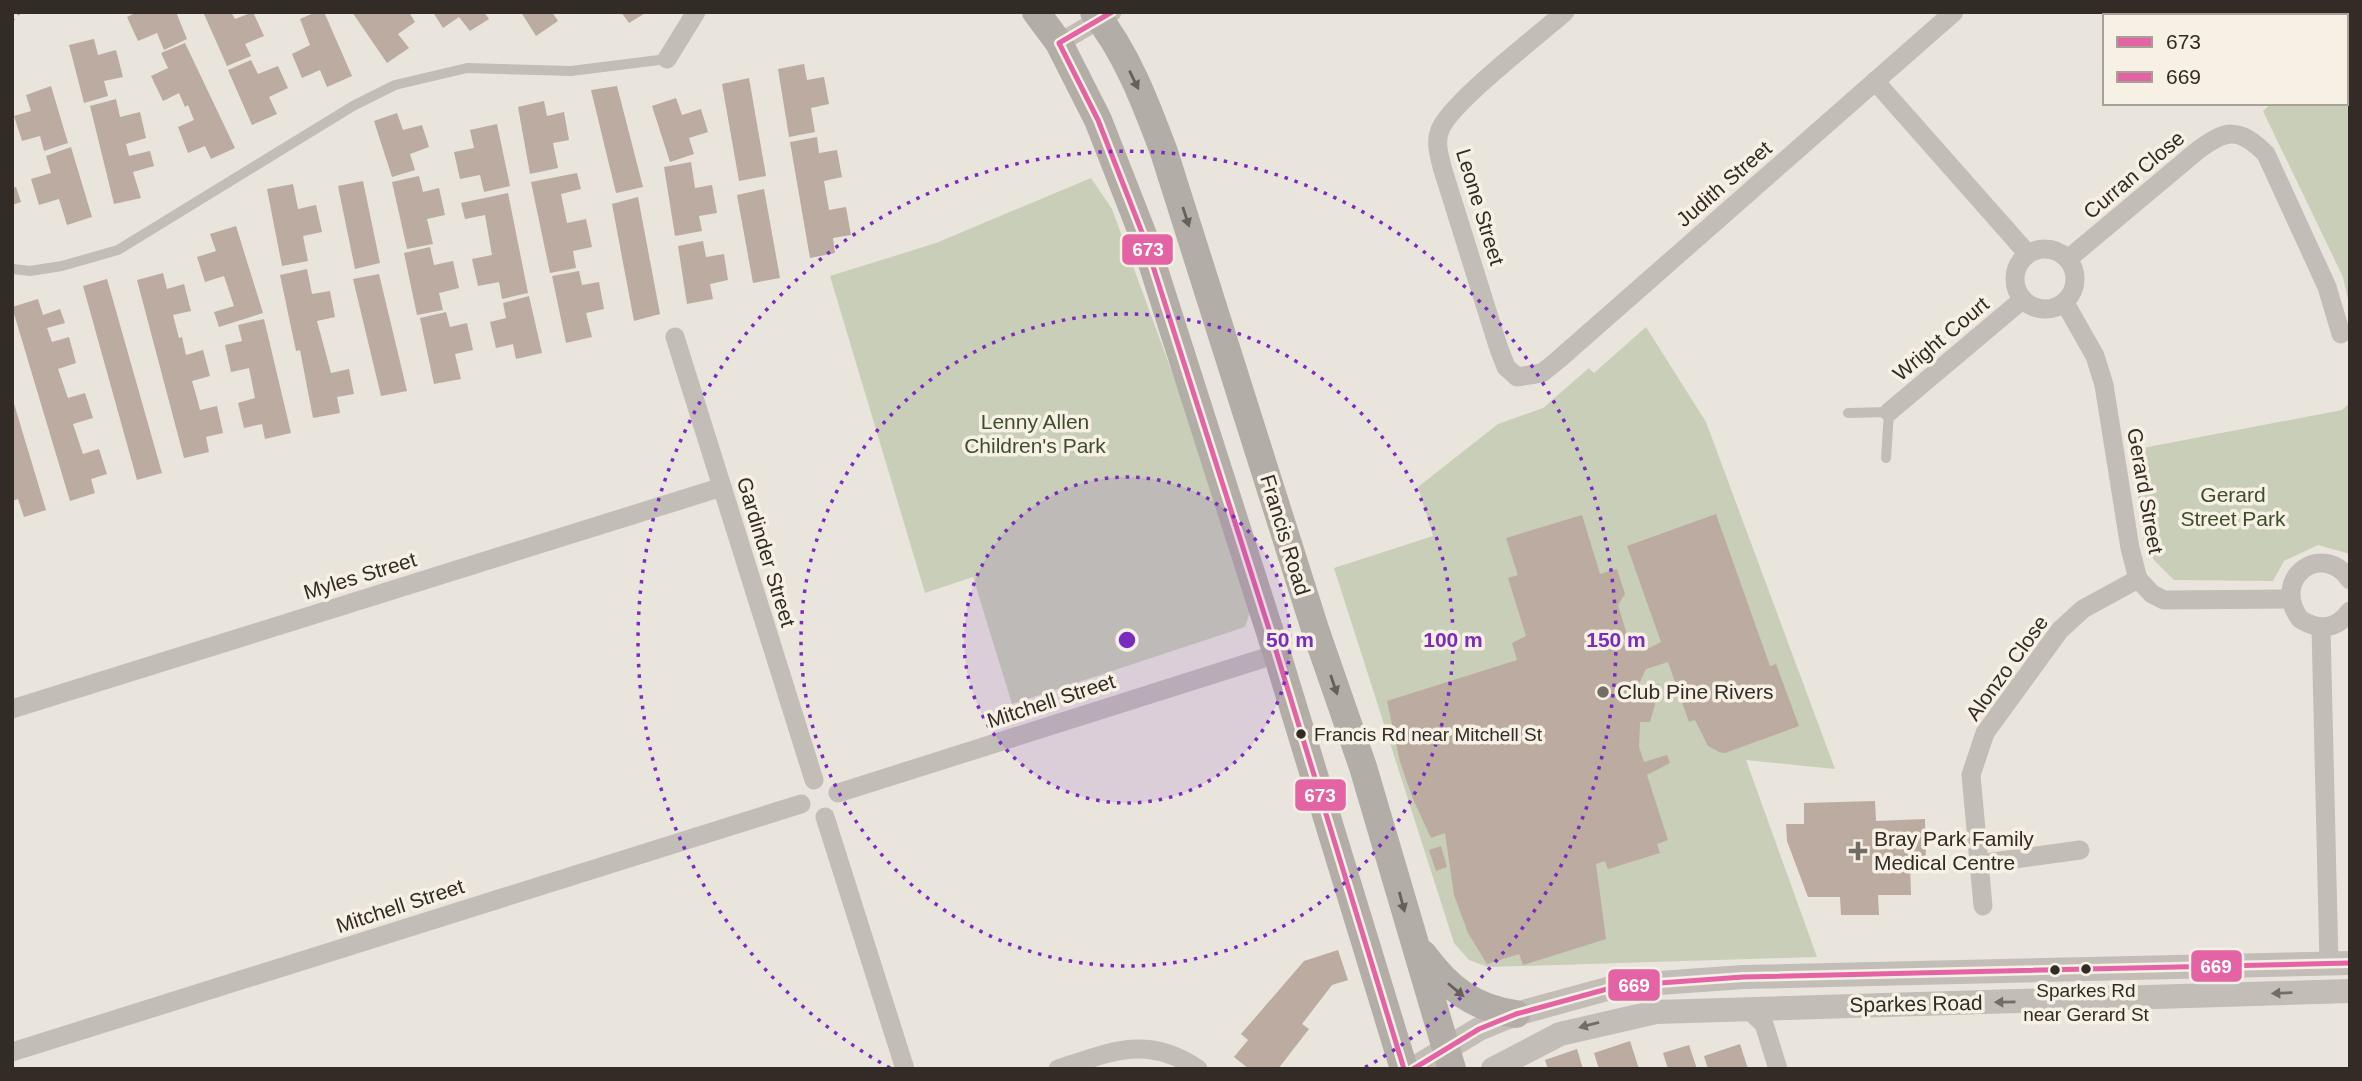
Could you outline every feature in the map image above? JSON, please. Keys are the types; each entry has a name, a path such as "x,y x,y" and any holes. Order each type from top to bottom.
{"main road":[{"name":"Francis Road","path":"1036,12 1059,43 1098,120 1135,212 1277,654 1404,1069"},
{"name":"Francis Road","path":"1102,15 1136,83 1164,152 1311,616 1363,767 1449,1058"},
{"path":"1413,940 1441,978 1463,997 1496,1011 1516,1014"}],"street":[{"path":"667,59 696,12"},
{"name":"Leone Street","path":"1517,377 1506,367 1498,345 1437,148 1439,133 1456,107 1565,12"},
{"name":"Judith Street","path":"1517,377 1542,373 1558,360 1954,12"},
{"path":"1059,43 1102,15"},
{"path":"1875,81 2027,253"},
{"name":"Curran Close","path":"2068,259 2197,151 2217,136 2234,133 2251,139 2266,154 2323,277 2342,334"},
{"path":"2041,248 2056,250 2068,259 2075,273 2074,289 2064,303 2050,309 2035,309 2022,300 2014,284 2016,267 2027,253 2041,248"},
{"name":"Wright Court","path":"1889,412 2022,300"},
{"name":"Gerard Street","path":"2064,303 2095,356 2104,385 2130,548 2138,579 2152,594 2164,600 2290,599"},
{"name":"Gardinder Street","path":"675,337 814,780"},
{"name":"Myles Street","path":"12,709 722,487"},
{"path":"2350,580 2333,565 2320,563 2308,566 2297,574 2291,586 2290,599 2300,619 2321,628 2334,626 2350,611"},
{"name":"Alonzo Close","path":"1983,906 1971,775 1985,733 2060,630 2084,609 2138,579"},
{"path":"2321,628 2339,963"},
{"name":"Mitchell Street","path":"838,793 1277,654"},
{"path":"814,780 831,783 838,793 835,810 825,817 808,814 801,804 801,792 814,780"},
{"name":"Mitchell Street","path":"12,1052 801,804"},
{"path":"825,817 905,1069"},
{"path":"1978,863 2080,850"},
{"name":"Sparkes Road","path":"1413,1069 1449,1058 1516,1014 1618,986 1743,977 2339,963"},
{"name":"Sparkes Road","path":"1493,1069 1560,1034 1620,1017 1656,1012 2350,990"},
{"path":"1749,1010 1764,1024 1778,1069"},
{"path":"1058,1069 1129,1048 1169,1052 1198,1069"}],"lane":[{"path":"13,269 30,271 62,266 118,250 353,106 395,85 467,68 571,71 667,59"},
{"path":"1848,413 1889,412 1886,458"}],"green space":[{"path":"2350,12 2350,309 2343,277 2263,111 2270,105 2348,105 2348,14 2296,14"},
{"name":"Lenny Allen Children's Park","path":"1091,178 1112,209 1255,598 1245,627 1012,704 973,577 925,593 830,276 936,243"},
{"path":"1646,327 1706,422 1835,769 1746,760 1817,957 1488,967 1469,960 1454,943 1334,568 1433,536 1418,487 1498,424 1543,408 1589,368 1594,373"},
{"name":"Gerard Street Park","path":"2350,403 2350,554 2318,545 2284,561 2273,581 2174,580 2154,560 2144,543 2132,450 2342,410"}],"building":[{"path":"137,12 176,12 187,39 164,50 157,33 138,41 127,17"},
{"path":"231,12 235,19 253,12 264,36 245,44 251,56 227,66 204,14"},
{"path":"316,12 324,12 352,76 327,87 320,70 302,78 292,54 310,45 300,19"},
{"path":"352,12 409,12 415,22 398,34 409,48 387,63"},
{"path":"433,12 484,12 489,19 470,31 459,17 443,28"},
{"path":"521,12 552,12 558,21 536,36"},
{"path":"621,12 647,12 629,23"},
{"path":"94,39 98,55 116,50 123,77 104,81 108,96 84,103 69,45"},
{"path":"185,43 235,148 211,159 205,146 188,153 178,127 194,120 188,105 185,107 179,93 163,101 151,76 168,68 161,53"},
{"path":"251,60 258,74 278,66 288,88 269,97 277,114 252,125 228,70"},
{"path":"804,64 807,80 824,77 829,104 811,108 815,132 789,137 778,69"},
{"path":"749,78 766,176 739,181 722,84"},
{"path":"51,86 68,143 44,151 40,136 22,141 14,116 31,111 26,95"},
{"path":"617,86 643,187 616,193 591,90"},
{"path":"676,98 682,115 701,109 708,132 689,138 694,154 670,162 652,106"},
{"path":"116,99 120,117 140,112 146,138 126,144 129,156 150,151 154,166 133,172 141,198 114,204 90,106"},
{"path":"544,101 547,116 564,112 569,140 553,143 558,168 530,174 518,107"},
{"path":"397,113 403,130 422,125 429,147 410,154 415,170 392,177 374,121"},
{"path":"497,124 510,186 484,192 480,175 460,179 454,152 474,148 470,130"},
{"path":"817,137 819,153 837,150 842,177 824,181 829,210 846,207 851,235 833,238 835,253 810,258 790,142"},
{"path":"71,147 92,217 67,225 59,199 39,205 31,179 51,173 46,156"},
{"path":"691,162 695,188 712,185 717,213 699,216 702,231 675,236 664,167"},
{"path":"577,173 581,189 561,194 567,223 586,219 592,247 573,251 576,268 550,273 531,182"},
{"path":"419,176 423,192 439,188 445,215 427,219 433,244 407,249 392,182"},
{"path":"363,181 380,263 355,269 338,186"},
{"path":"293,184 298,209 316,205 322,232 303,236 308,261 282,266 267,189"},
{"path":"16,187 21,202 12,205 12,188"},
{"path":"764,189 780,278 753,283 737,195"},
{"path":"508,193 528,293 502,299 499,282 478,286 472,259 492,255 485,215 465,219 461,203"},
{"path":"638,197 660,314 634,321 612,204"},
{"path":"236,226 263,313 219,327 214,312 234,306 224,276 205,282 197,257 216,251 210,234"},
{"path":"703,241 706,257 724,254 728,280 710,284 713,299 687,304 678,246"},
{"path":"430,247 434,265 453,261 459,288 439,293 443,310 417,315 404,253"},
{"path":"307,269 312,294 330,291 335,317 317,321 331,373 349,369 354,394 337,397 340,413 313,418 300,350 296,351 280,275"},
{"path":"579,271 582,285 599,282 604,309 586,313 592,337 566,343 552,276"},
{"path":"163,273 167,289 184,284 191,311 173,315 179,338 182,337 186,355 203,350 210,376 192,381 200,410 217,406 223,433 206,437 209,452 184,458 137,280"},
{"path":"379,274 407,391 381,396 353,279"},
{"path":"107,279 162,473 137,480 83,286"},
{"path":"529,296 542,353 516,359 513,344 496,348 490,322 506,318 503,303"},
{"path":"38,299 43,315 60,309 65,323 47,328 52,342 69,337 76,363 58,369 68,398 85,393 93,418 73,424 83,454 99,449 107,474 91,479 95,493 70,501 12,307"},
{"path":"446,312 450,327 467,323 473,350 455,354 461,379 434,384 420,318"},
{"path":"264,319 291,433 265,439 262,424 244,428 238,403 255,398 249,368 231,372 225,345 242,341 238,325"},
{"path":"12,397 46,510 24,517 18,499 12,501"},
{"path":"1716,514 1770,666 1776,664 1799,726 1725,753 1719,752 1708,746 1695,720 1689,722 1668,662 1646,669 1638,686 1659,684 1659,690 1650,722 1640,722 1639,747 1644,762 1667,755 1670,763 1647,775 1668,840 1657,844 1660,853 1608,869 1605,861 1596,864 1606,939 1523,965 1519,954 1487,964 1468,933 1454,895 1445,833 1431,838 1413,799 1400,762 1387,701 1517,660 1512,643 1526,636 1508,578 1518,575 1506,538 1582,515 1600,574 1617,569 1625,594 1618,605 1628,638 1623,640 1626,651 1645,650 1661,642 1627,546"},
{"name":"Bray Park Family Medical Centre","path":"1875,801 1876,821 1925,819 1926,863 1910,862 1911,895 1878,895 1879,915 1841,915 1840,897 1808,897 1787,841 1786,824 1804,824 1804,803"},
{"path":"1441,846 1447,867 1436,871 1429,850"},
{"path":"1338,950 1348,980 1332,985 1302,1024 1309,1029 1278,1069 1249,1069 1234,1057 1248,1040 1241,1034 1304,961"},
{"path":"1630,1041 1639,1069 1599,1069 1594,1053"},
{"path":"1740,1044 1748,1069 1708,1069 1704,1056"},
{"path":"1689,1045 1697,1069 1668,1069 1663,1053"},
{"path":"1577,1049 1583,1069 1548,1069 1545,1060"}],"railway":[{"path":"12,19 19,12"}],"transit line":[{"name":"673","path":"1112,12 1059,43 1098,120 1143,235 1277,654 1404,1069"},
{"name":"669","path":"1413,1069 1479,1029 1516,1014 1618,986 1743,977 2350,963"}],"place":[{"name":"Club Pine Rivers","path":"1603,692"},
{"name":"Francis Rd near Mitchell St","path":"1301,734"},
{"name":"Bray Park Family Medical Centre","path":"1858,851"},
{"name":"Sparkes Rd near Gerard St","path":"2086,969"}]}
